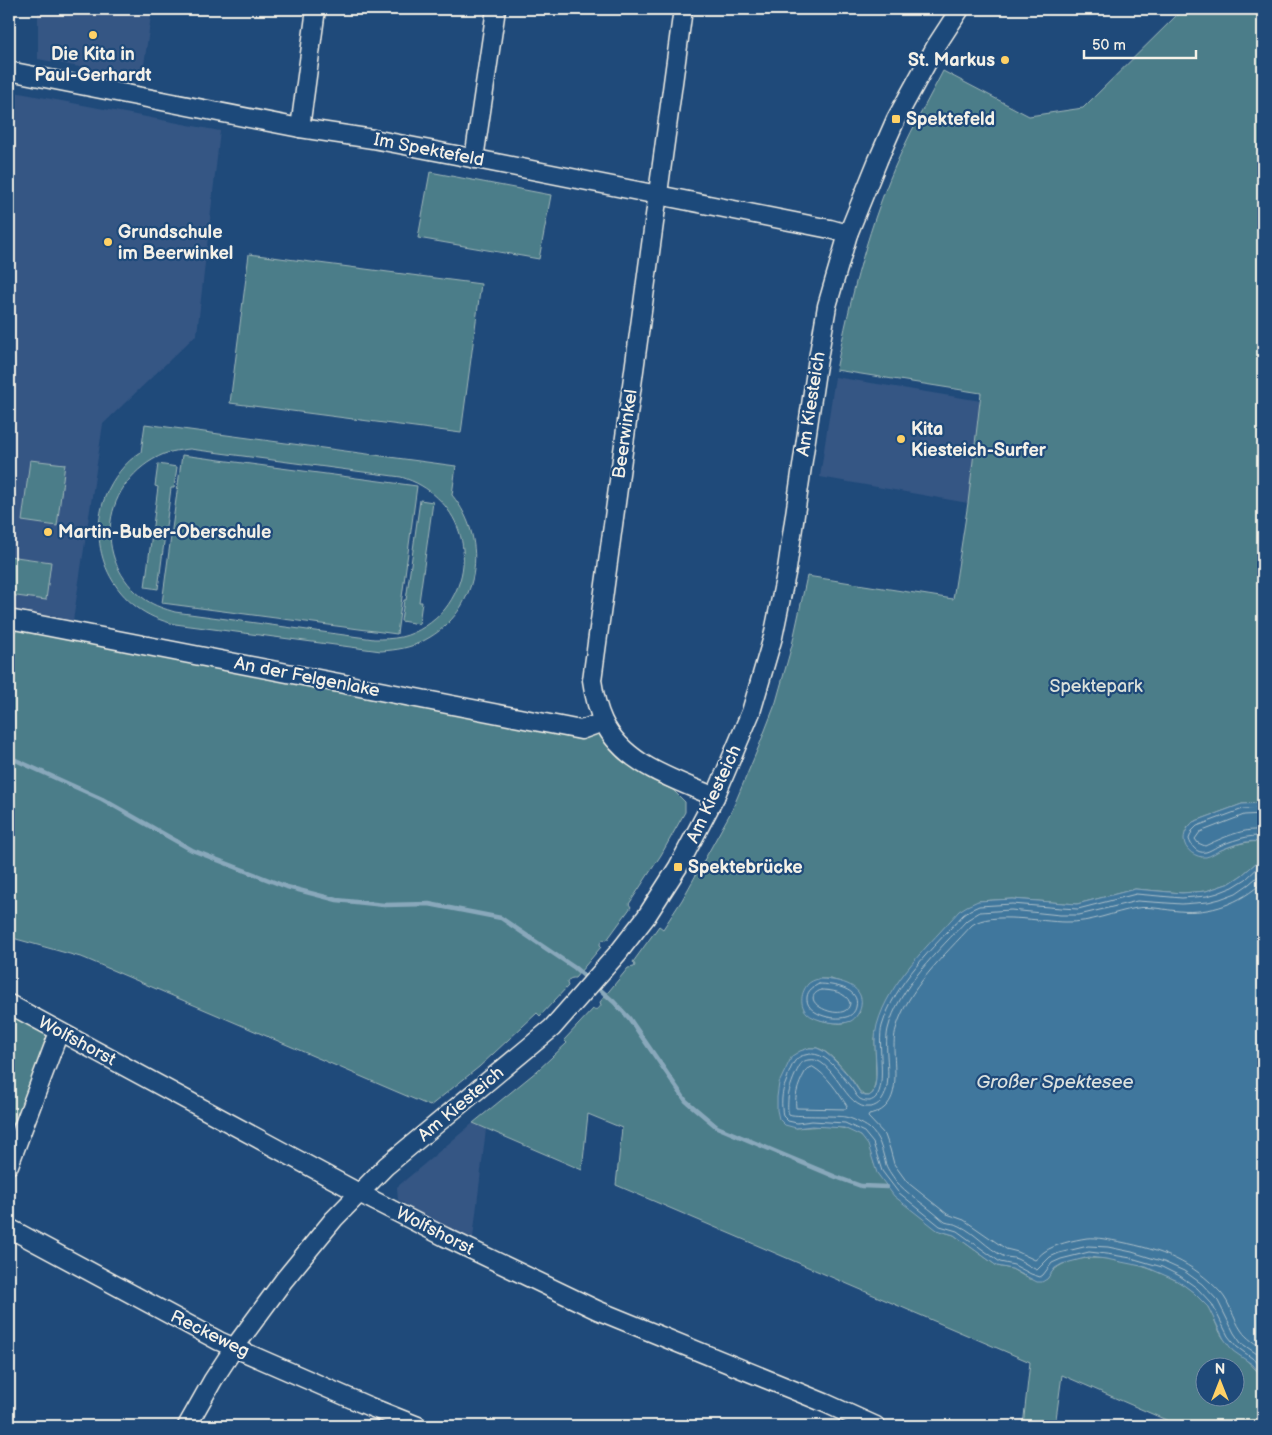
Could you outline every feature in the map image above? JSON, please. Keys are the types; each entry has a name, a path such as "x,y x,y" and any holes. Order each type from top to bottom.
{"street":[{"path":"300,128 316,9"},
{"path":"474,159 496,9"},
{"name":"Beerwinkel","path":"683,9 592,680 603,722 621,748 646,766 715,797"},
{"name":"Am Kiesteich","path":"187,1426 234,1348 309,1248 334,1219 386,1166 552,1028 618,954 646,917 678,867 715,797 751,712 773,637 787,569 827,306 848,234 896,119 936,46 960,9"},
{"name":"Im Spektefeld","path":"9,71 300,128 373,139 848,234"},
{"name":"An der Felgenlake","path":"9,619 581,730 603,722"},
{"name":"Wolfshorst","path":"9,1004 359,1193 445,1237 598,1310 825,1403 876,1426"},
{"path":"9,1164 60,1033"},
{"name":"Reckeweg","path":"9,1228 219,1341 418,1426"}],"shaded area":[{"name":"Die Kita in Paul-Gerhardt","path":"38,9 152,9 142,79 38,59"},
{"name":"Grundschule im Beerwinkel","path":"9,91 220,131 197,334 103,424 73,621 9,609"},
{"name":"Kita Kiesteich-Surfer","path":"835,377 981,401 968,503 820,477"},
{"path":"473,1123 486,1129 473,1238 440,1224 398,1200 397,1187"}],"green space":[{"name":"Spektepark","path":"1183,9 1263,9 1263,803 1242,804 1193,822 1185,833 1201,857 1241,843 1257,842 1263,843 1263,857 1230,883 1206,891 1182,893 1135,889 1077,904 1012,899 978,901 905,973 883,1009 875,1038 876,1079 873,1093 869,1096 862,1094 848,1074 833,1058 822,1050 809,1048 796,1128 826,1126 855,1132 869,1145 874,1164 937,1230 954,1235 997,1266 1012,1269 1029,1279 1047,1279 1059,1266 1075,1260 1096,1258 1119,1260 1141,1266 1181,1283 1205,1303 1225,1340 1250,1363 1263,1377 1263,1426 1180,1426 1062,1375 1055,1426 1023,1426 1030,1362 616,1185 622,1128 588,1114 582,1170 473,1123 537,1071 567,1043 564,1040 593,1009 597,1009 601,1005 600,1002 628,968 634,967 633,962 659,926 663,929 682,900 732,810 776,702 792,645 807,576 953,599 968,503 981,393 836,370 862,260 879,206 901,153 943,71 1029,116 1083,108","holes":["818,979 830,979 841,982 860,1012 851,1020 842,1023 820,1020"]},
{"path":"430,172 551,195 539,259 418,238"},
{"path":"249,254 481,284 461,433 230,403"},
{"path":"145,424 456,466 452,495 464,513 472,533 475,553 473,574 468,594 458,612 444,627 425,640 403,648 381,651 175,624 154,617 136,607 110,577 103,558 99,538 100,518 108,490 124,466 141,452","holes":["190,449 401,477 421,486 438,498 450,513 459,531 463,550 462,570 456,590 445,609 425,626 401,637 374,639 175,612 156,606 146,600 128,584 116,564 111,544 111,522 116,501 127,482 143,466 170,452"]},
{"path":"182,455 417,486 397,634 162,603"},
{"path":"30,460 65,464 57,526 22,521"},
{"path":"158,464 177,467 174,488 171,488 158,589 145,587 158,487 155,486"},
{"path":"420,500 433,502 419,602 422,602 419,624 401,621 404,600 406,600"},
{"path":"9,556 51,562 46,600 9,595"},
{"path":"9,627 574,736 599,734 618,758 651,780 673,790 685,802 685,812 661,855 629,904 631,907 607,940 602,941 601,947 575,978 569,980 568,986 540,1016 537,1013 479,1067 430,1106 84,958 9,937"},
{"path":"9,1015 48,1036 15,1125 9,1122"}],"water":[{"path":"1263,803 1263,843 1253,841 1242,843 1206,857 1195,855 1186,847 1185,834 1193,822 1242,804"},
{"name":"Großer Spektesee","path":"1263,857 1263,1377 1253,1365 1233,1351 1224,1339 1208,1307 1193,1292 1178,1281 1146,1267 1089,1257 1062,1264 1055,1268 1047,1279 1042,1282 1037,1282 1012,1269 997,1266 954,1235 937,1230 894,1196 877,1173 868,1145 861,1136 844,1128 812,1126 796,1128 785,1125 779,1119 777,1097 779,1083 792,1056 809,1048 817,1048 825,1052 848,1075 861,1094 869,1096 873,1093 876,1077 875,1033 891,993 923,950 959,911 967,906 978,901 1012,899 1077,904 1135,889 1182,893 1206,891 1230,883"},
{"path":"818,979 840,981 853,987 858,992 861,998 861,1006 855,1018 851,1021 834,1023 810,1016 804,1010 802,995 808,984"}],"waterway":[{"path":"9,757 102,799 192,850 287,887 337,900 384,905 429,904 501,918 575,968 590,981"},
{"path":"596,986 629,1018 686,1101 717,1127 861,1186 887,1187"}],"place":[{"name":"Die Kita in Paul-Gerhardt","path":"93,35"},
{"name":"St. Markus","path":"1005,60"},
{"name":"Spektefeld","path":"896,119"},
{"name":"Grundschule im Beerwinkel","path":"108,242"},
{"name":"Kita Kiesteich-Surfer","path":"901,439"},
{"name":"Martin-Buber-Oberschule","path":"48,532"},
{"name":"Spektebrücke","path":"678,867"}]}
